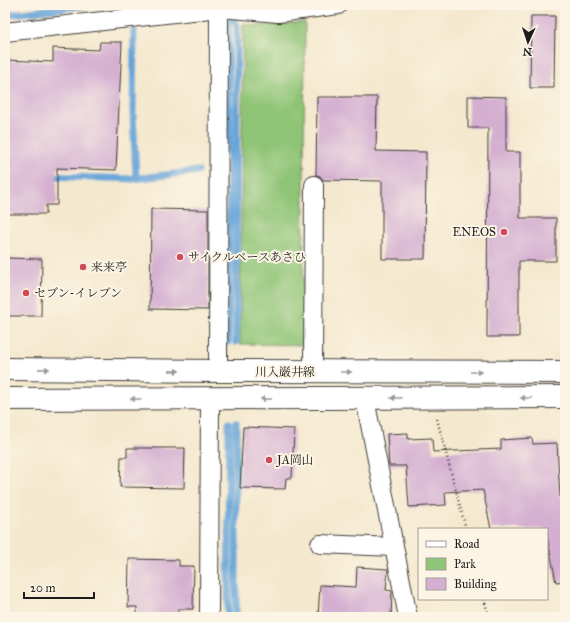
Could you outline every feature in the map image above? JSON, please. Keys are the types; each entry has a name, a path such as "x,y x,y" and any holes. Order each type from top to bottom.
{"main road":[{"name":"川入巌井線","path":"5,369 313,372 565,372"},
{"path":"5,399 565,397"}],"street":[{"path":"5,32 222,8 278,13 338,5"},
{"path":"218,371 222,8"},
{"path":"313,372 314,185"},
{"path":"365,398 408,617"},
{"path":"209,617 210,399"},
{"path":"320,544 394,547"}],"path":[{"path":"436,416 466,528"},
{"path":"484,600 489,617"}],"green space":[{"path":"305,22 303,345 240,344 243,24 258,26"}],"building":[{"path":"531,16 555,16 554,88 530,88"},
{"path":"100,42 122,42 116,170 57,168 57,205 46,205 46,214 5,214 5,60 53,62 53,48 99,50"},
{"path":"468,96 506,97 506,152 520,152 520,218 556,218 556,261 519,261 519,337 487,337 488,128 468,128"},
{"path":"317,97 377,97 376,151 426,152 425,259 382,259 382,181 323,180 320,176 316,175"},
{"path":"151,209 208,210 208,310 150,309"},
{"path":"5,258 42,259 41,316 5,316"},
{"path":"243,427 294,429 292,478 286,478 285,489 240,488"},
{"path":"408,433 408,439 432,438 433,452 501,449 501,440 532,438 533,444 557,443 560,497 565,496 565,581 556,582 548,541 548,528 491,528 483,490 445,492 446,505 409,507 406,466 389,466 387,434"},
{"path":"127,448 185,448 184,488 120,487 121,457 127,457"},
{"path":"129,559 179,560 179,566 194,566 193,609 178,609 178,616 137,615 137,607 128,607"},
{"path":"357,567 388,569 386,590 392,591 391,617 318,617 320,585 356,587"}],"waterway":[{"path":"5,15 90,5"},
{"path":"228,342 230,173 228,26 237,10"},
{"path":"233,18 237,26 236,342"},
{"path":"134,31 133,113 136,178"},
{"path":"49,176 133,179 198,171"},
{"path":"228,617 229,423"},
{"path":"236,423 236,617"}],"place":[{"name":"ENEOS","path":"504,232"},
{"name":"サイクルベースあさひ","path":"180,257"},
{"name":"来来亭","path":"83,267"},
{"name":"セブン-イレブン","path":"26,293"},
{"name":"JA岡山","path":"269,460"}]}
